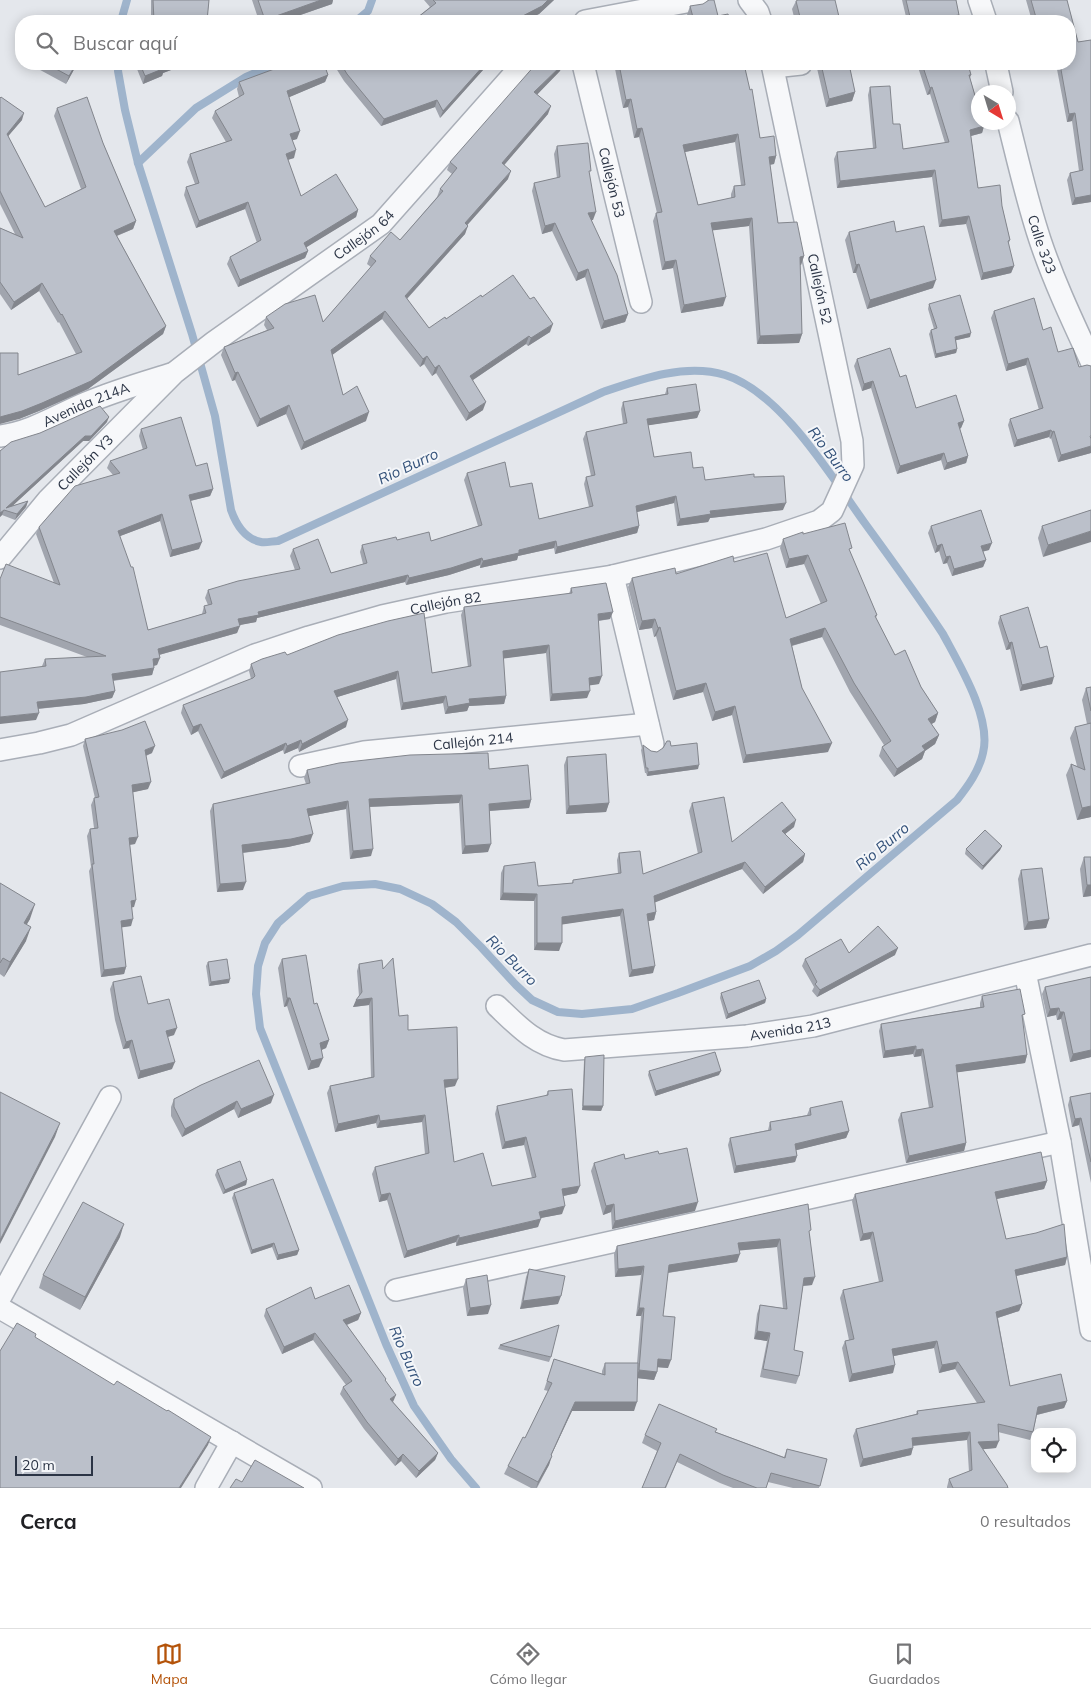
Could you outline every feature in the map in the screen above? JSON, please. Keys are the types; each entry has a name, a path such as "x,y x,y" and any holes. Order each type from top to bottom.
{"street":[{"path":"617,15 696,0"},
{"path":"749,0 759,15"},
{"path":"979,0 984,15"},
{"name":"Callejón 64","path":"174,373 214,342 381,224 518,70"},
{"name":"Callejón 53","path":"584,70 641,302"},
{"name":"Callejón 52","path":"774,70 852,441 854,465 832,511"},
{"path":"997,70 1000,85"},
{"name":"Calle 323","path":"1010,130 1040,242 1062,299 1091,361"},
{"name":"Avenida 214A","path":"0,436 32,428 102,396 174,373"},
{"name":"Callejón Y3","path":"0,558 48,500 174,373"},
{"name":"Callejón 82","path":"0,750 71,735 255,655 309,636 382,616 446,602 613,576 766,539 819,521 832,511"},
{"path":"613,576 653,744"},
{"name":"Callejón 214","path":"300,766 364,752 648,724"},
{"name":"Avenida 213","path":"497,1006 532,1038 554,1048 564,1050 747,1036 813,1026 1091,954"},
{"path":"1025,972 1060,1142 1091,1330"},
{"path":"0,1298 110,1097"},
{"path":"396,1290 1060,1142"},
{"path":"0,1308 311,1488"},
{"path":"206,1488 232,1442"}],"building":[{"path":"153,0 209,0 208,15 154,15"},
{"path":"258,0 321,0 279,15 263,15"},
{"path":"433,0 548,0 542,6 525,15 421,15 436,3"},
{"path":"709,0 714,0 718,15 692,15 690,6 703,4"},
{"path":"835,0 839,15 800,15 796,1"},
{"path":"906,0 956,0 959,15 910,15"},
{"path":"1031,0 1067,0 1071,15 1035,15"},
{"path":"1076,34 1078,42 1091,40 1091,195 1075,198 1070,173 1083,170 1075,113 1069,114 1061,70 1076,70"},
{"path":"58,70 72,70 69,76"},
{"path":"142,70 160,70 145,76"},
{"path":"271,70 326,70 328,75 287,91 300,131 290,134 296,150 286,154 301,196 336,174 358,210 304,243 308,251 240,280 230,257 261,240 248,202 199,221 186,187 199,183 190,154 232,140 215,111 244,94 239,82"},
{"path":"345,70 480,70 443,111 437,100 384,119"},
{"path":"531,70 557,70 534,92 551,106 502,163 511,171 465,223 468,226 405,296 429,328 445,317 446,319 481,295 482,297 513,275 530,299 534,297 553,324 531,338 529,336 470,376 486,402 469,413 439,365 435,368 427,356 423,359 385,311 331,350 343,395 357,386 369,412 304,442 289,405 260,419 238,372 235,373 224,347 274,328 266,317 285,304 315,295 323,322 376,261 370,256 391,232 400,240 443,191 440,189 457,168 450,162"},
{"path":"620,70 745,70 750,90 752,89 760,138 774,136 776,156 769,157 778,223 797,222 804,256 800,257 802,334 760,336 752,218 711,223 726,297 684,305 676,260 665,262 656,213 662,212 642,128 637,129 631,99 626,100","holes":["738,134 745,185 734,186 735,197 698,205 683,145"]},
{"path":"822,70 850,70 855,92 829,99"},
{"path":"924,70 970,70 972,85 970,130 978,188 1000,185 1002,206 1010,240 1008,241 1014,266 983,273 969,216 942,220 935,170 840,181 837,152 876,148 870,87 890,86 893,124 900,124 903,149 949,142 932,87 930,88"},
{"path":"1,97 24,113 7,134 45,207 86,187 57,108 87,97 103,143 136,221 114,231 166,326 91,381 22,411 0,417 0,353 18,353 18,375 82,352 62,314 42,283 14,302 0,282 0,228 23,238 0,191"},
{"path":"588,143 591,171 589,171 596,212 588,213 617,275 628,314 604,321 588,269 578,273 555,223 545,226 534,183 560,177 557,146"},
{"path":"894,221 896,232 924,226 936,280 870,300 859,264 856,265 849,232"},
{"path":"960,295 971,333 955,337 957,349 936,354 931,330 937,328 929,304"},
{"path":"1034,298 1043,330 1051,327 1058,352 1073,348 1079,367 1091,366 1091,446 1061,455 1054,431 1052,432 1051,430 1017,440 1010,419 1043,408 1028,358 1008,364 994,311"},
{"path":"890,348 900,377 906,375 916,408 956,395 964,421 958,423 968,456 947,463 944,453 900,466 873,381 864,384 857,359"},
{"path":"696,384 700,411 647,419 654,457 691,452 693,468 703,467 705,480 754,474 754,477 784,476 786,503 710,511 711,514 680,519 676,496 636,506 639,526 557,547 556,541 519,550 519,553 483,561 482,558 451,568 409,578 408,575 258,612 259,615 238,619 240,626 158,649 160,658 153,659 154,668 112,674 115,691 86,697 37,702 39,713 0,717 0,672 46,666 45,659 106,656 0,617 0,579 6,564 60,585 39,527 75,486 120,473 110,461 147,448 141,429 181,417 196,466 207,463 213,489 189,495 202,542 172,550 162,514 118,531 131,567 133,567 148,630 206,613 204,606 212,604 208,590 238,581 300,569 293,549 318,539 331,573 367,563 362,545 396,537 397,540 429,532 431,541 482,525 467,473 505,462 510,487 532,483 539,519 593,506 586,477 595,475 586,432 627,423 623,402 668,394 667,388"},
{"path":"100,406 109,417 91,436 85,436 6,508 28,501 17,514 4,510 0,513 0,451 11,442 40,433"},
{"path":"981,510 992,543 981,546 986,560 954,569 950,556 946,557 942,544 937,546 931,526"},
{"path":"1091,510 1091,531 1048,545 1042,526"},
{"path":"845,523 852,548 849,549 877,615 875,616 895,655 905,650 921,687 938,713 928,719 939,735 922,746 925,750 897,769 882,747 891,741 854,683 825,628 790,639 802,688 832,743 746,755 735,706 715,712 706,683 676,691 660,627 658,628 655,619 642,621 632,578 675,568 676,574 733,556 734,562 767,553 786,618 827,601 808,555 789,559 783,539 803,532 803,534"},
{"path":"606,583 613,612 598,614 602,676 589,678 590,691 552,694 549,645 503,651 506,696 469,699 470,703 448,707 446,696 403,703 398,671 334,691 348,720 302,744 301,740 287,746 286,743 224,772 201,724 193,727 183,705 253,678 255,676 251,664 262,659 285,652 287,655 338,635 424,613 432,673 471,666 464,607 572,593 571,588"},
{"path":"1028,607 1040,648 1047,646 1054,677 1022,685 1012,642 1009,643 1000,616"},
{"path":"1091,687 1091,711 1086,688"},
{"path":"145,721 155,746 145,750 151,782 132,785 138,837 129,838 136,900 131,901 133,919 121,921 126,967 104,970 90,829 98,828 94,798 99,797 85,739 122,730"},
{"path":"1091,723 1091,806 1082,808 1071,764 1085,770 1075,727"},
{"path":"667,741 670,741 671,746 697,743 699,765 648,772 643,745 651,751 657,752 663,748"},
{"path":"488,753 489,769 528,765 531,800 489,804 491,844 465,846 462,795 369,799 373,849 353,851 348,801 307,809 313,834 291,839 242,845 246,882 220,884 213,804 310,783 307,770 339,763 410,755"},
{"path":"606,754 609,803 569,806 567,757"},
{"path":"724,797 732,842 782,802 796,820 782,831 805,854 765,887 745,862 654,896 656,912 647,914 655,966 632,970 623,909 562,917 562,943 537,943 537,894 503,893 504,866 535,862 538,886 573,883 573,880 621,873 619,853 640,851 643,874 702,852 692,803"},
{"path":"985,830 1002,846 983,866 966,849"},
{"path":"1084,857 1091,857 1091,885 1087,885"},
{"path":"1042,868 1049,919 1028,922 1021,870"},
{"path":"0,883 35,904 24,923 31,927 10,962 3,958 0,963"},
{"path":"878,926 898,948 820,990 815,984 817,982 805,959 841,939 849,953"},
{"path":"306,955 314,1004 317,1003 329,1040 320,1043 323,1058 311,1061 290,998 287,998 282,959"},
{"path":"393,958 399,1016 408,1015 408,1030 457,1027 458,1079 444,1080 454,1162 483,1153 492,1186 536,1177 526,1137 505,1142 497,1106 548,1095 548,1091 572,1089 580,1186 562,1189 565,1206 539,1212 541,1219 459,1238 459,1235 407,1251 390,1193 381,1195 375,1167 429,1153 425,1115 380,1121 379,1115 338,1124 330,1086 374,1077 372,998 356,1000 362,992 359,964 382,960 383,969"},
{"path":"227,959 230,979 211,982 208,962"},
{"path":"141,976 148,1004 169,999 177,1028 166,1031 175,1062 140,1071 132,1040 126,1042 113,982"},
{"path":"1091,977 1091,1050 1073,1054 1064,1012 1060,1012 1059,1008 1050,1009 1045,987"},
{"path":"759,980 766,999 728,1014 721,993"},
{"path":"1020,989 1025,1014 1022,1015 1027,1055 956,1065 966,1143 909,1156 901,1113 933,1107 923,1049 916,1050 916,1046 885,1051 881,1024 984,1007 982,996"},
{"path":"715,1052 721,1071 656,1091 649,1071"},
{"path":"604,1055 603,1106 583,1106 585,1057"},
{"path":"259,1060 274,1095 241,1109 237,1101 185,1129 174,1107 174,1099"},
{"path":"0,1092 60,1123 0,1240"},
{"path":"1091,1093 1091,1162 1081,1118 1075,1119 1070,1097"},
{"path":"842,1101 849,1131 795,1144 797,1156 736,1166 730,1138 771,1130 770,1122 811,1115 810,1108"},
{"path":"687,1148 698,1202 615,1221 614,1204 606,1206 594,1163 624,1154 625,1159 658,1151 659,1154"},
{"path":"1041,1152 1047,1181 995,1192 1006,1239 1036,1233 1064,1224 1067,1257 1015,1270 1022,1304 996,1312 1010,1386 1061,1374 1067,1401 1038,1407 1034,1428 1031,1428 1031,1432 998,1424 999,1441 978,1442 1008,1488 953,1488 949,1479 972,1470 970,1432 912,1438 913,1448 863,1459 856,1429 918,1414 917,1411 985,1402 958,1362 942,1365 937,1341 892,1349 895,1365 852,1374 845,1341 854,1339 843,1290 883,1281 873,1232 863,1234 855,1194"},
{"path":"240,1161 247,1180 225,1190 217,1170"},
{"path":"273,1179 299,1250 278,1255 274,1243 252,1250 234,1193"},
{"path":"83,1202 124,1224 85,1297 43,1275"},
{"path":"808,1204 811,1230 809,1231 815,1277 804,1278 794,1350 803,1352 799,1376 763,1369 770,1333 757,1331 760,1305 787,1309 780,1239 738,1243 740,1254 669,1265 663,1316 675,1317 671,1360 658,1359 657,1372 639,1370 644,1308 639,1308 644,1266 618,1269 617,1246"},
{"path":"529,1269 565,1276 561,1296 523,1301"},
{"path":"487,1275 491,1305 470,1308 466,1279"},
{"path":"349,1285 361,1313 343,1320 396,1395 390,1399 438,1453 419,1471 403,1454 398,1459 367,1422 343,1387 352,1381 315,1333 284,1347 266,1309 311,1287 315,1299"},
{"path":"17,1323 36,1334 35,1337 114,1385 117,1381 211,1437 179,1488 0,1488 0,1351"},
{"path":"559,1325 551,1357 500,1345"},
{"path":"554,1359 605,1375 605,1363 638,1363 637,1402 575,1402 552,1456 538,1482 508,1466 523,1437 525,1438 552,1383 547,1381"},
{"path":"659,1404 717,1429 715,1432 785,1458 787,1449 827,1459 820,1486 771,1473 766,1488 757,1488 723,1475 680,1454 665,1488 642,1488 661,1443 645,1435"},
{"path":"255,1460 304,1488 230,1488 236,1479 242,1482"}],"waterway":[{"path":"123,15 127,0"},
{"path":"363,15 368,11 372,0"},
{"name":"Rio Burro","path":"118,70 125,110 138,163 192,334 215,416 231,510 238,525 250,538 263,542 278,541 603,392 632,382 679,372 710,372 725,375 746,384 766,399 785,417 820,460 943,634 979,708 985,739 983,753 973,778 957,800 798,935 776,951 750,966 632,1009 582,1014 558,1012 532,1000 456,922 432,904 400,889 375,884 343,886 309,896 278,923 265,943 258,966 256,994 260,1028 386,1344 414,1406 451,1459 476,1488"},
{"path":"138,163 196,108 246,77 262,70"}]}
